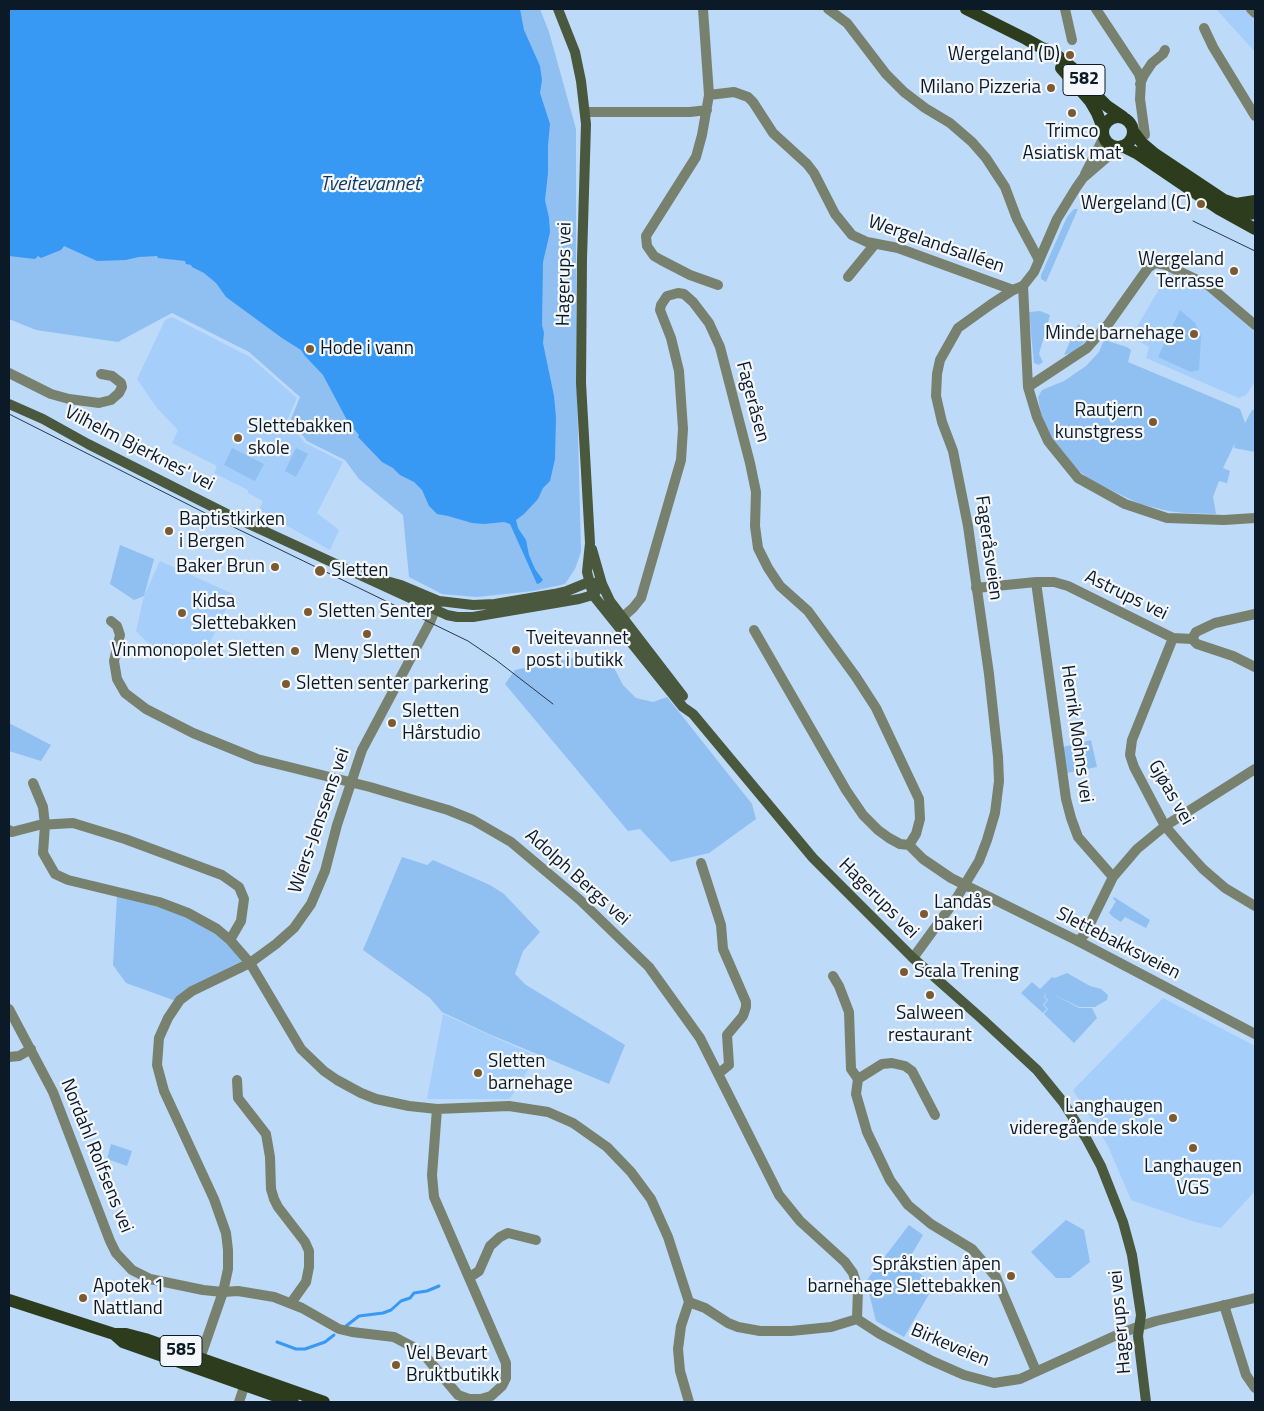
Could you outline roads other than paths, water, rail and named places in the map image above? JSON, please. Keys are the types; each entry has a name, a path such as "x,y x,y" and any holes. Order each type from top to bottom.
{"main road":[{"name":"Hagerups vei","path":"558,9 575,52 585,112 582,383 590,543 588,572 593,595 619,620 684,707 693,714 812,858 913,958 1037,1070 1063,1102 1102,1166 1123,1222 1132,1255 1142,1315 1138,1336 1146,1402"},
{"name":"582","path":"966,9 1026,38 1042,48 1052,51 1064,60 1081,75 1107,106 1131,124 1139,133 1142,143 1195,181 1224,200 1236,204 1255,202"},
{"name":"582","path":"1042,48 1090,101 1097,113 1103,133"},
{"name":"582","path":"1103,133 1110,118 1122,117"},
{"path":"1103,133 1108,144 1120,146 1138,154 1218,209 1255,229"},
{"path":"1120,146 1139,133"},
{"path":"1218,209 1237,214 1255,213"},
{"name":"Vilhelm Bjerknes' vei","path":"9,404 43,419 88,444 227,514 363,576 437,606 457,617 473,617 593,595"},
{"name":"Hagerups vei","path":"590,543 602,584 619,620"},
{"path":"589,582 602,584"},
{"name":"Vilhelm Bjerknes' vei","path":"437,606 495,604 567,591 589,582"},
{"path":"593,595 602,584"},
{"name":"585","path":"9,1300 114,1334 123,1342 199,1363 246,1380 324,1402"},
{"name":"585","path":"246,1380 293,1402"}],"street":[{"path":"703,9 709,95 696,157 646,236 647,246 654,256 690,275 718,285"},
{"path":"828,9 847,23 886,74 904,92 954,126 986,158 1005,188 1017,219 1039,260"},
{"path":"1065,9 1072,40"},
{"path":"1096,9 1139,74 1139,133"},
{"path":"1251,9 1255,13"},
{"path":"1204,28 1213,47 1255,116"},
{"path":"1140,85 1152,63 1165,50"},
{"name":"Wergelandsalléen","path":"709,95 734,92 753,102 773,133 807,164 814,173 836,214 847,229 860,239 898,248 1018,288"},
{"path":"585,112 684,112 707,110"},
{"name":"Fageråsveien","path":"913,958 979,861 988,840 995,813 999,781 990,683 968,526 959,477 936,396 940,360 958,328 967,320 1018,288 1034,272 1057,219 1083,178 1103,133"},
{"name":"Fageråsveien","path":"1083,178 1120,146"},
{"path":"848,277 875,244"},
{"path":"1028,387 1087,348 1109,323 1148,268 1155,263 1166,265 1208,285 1255,325"},
{"path":"1018,288 1028,387 1037,417 1048,440 1078,478 1125,504 1167,518 1224,520 1255,518"},
{"name":"Fageråsen","path":"619,620 633,608 640,598 681,460 683,429 679,371 660,305 667,296 678,293 684,294 693,302 715,334 720,347 756,492 755,526 758,548 780,586 808,611 876,708 919,799 920,819 916,834 910,845"},
{"name":"Vilhelm Bjerknes' vei","path":"9,373 51,394 69,399 99,403 111,400 119,393 122,387 121,383 112,376 101,374"},
{"name":"Henrik Mohns vei","path":"1036,582 1066,799 1071,818 1078,837 1114,877"},
{"name":"Astrups vei","path":"976,588 1054,582 1068,586 1173,638 1192,639 1197,644 1233,656 1255,667"},
{"name":"Wiers-Jenssens vei","path":"199,1363 223,1292 228,1270 226,1233 214,1199 164,1091 157,1065 157,1050 163,1028 180,1000 192,991 250,963 286,936 311,904 324,871 362,750 437,606"},
{"path":"1192,639 1196,632 1215,622 1255,614"},
{"name":"Adolph Bergs vei","path":"111,621 117,626 120,635 114,661 117,679 125,694 138,704 193,734 257,759 352,782 448,810 473,820 511,842 558,880 649,967 700,1038 779,1195 800,1221 845,1262 853,1273 858,1289 857,1319"},
{"path":"754,630 846,790 863,815 889,838 900,844 910,845 923,859 950,878 965,884"},
{"name":"Gjøas vei","path":"1173,638 1132,740 1130,755 1134,767 1165,826 1203,869 1226,888 1255,906"},
{"path":"1078,941 1085,934 1114,877 1137,848 1165,826 1255,769"},
{"path":"32,783 43,807 45,825 43,853 55,874 68,880 159,902 188,913 217,929 230,940 250,963 296,1041 310,1059 346,1086 376,1099 410,1106 437,1109 509,1106 536,1109 561,1117 608,1147 631,1172 651,1200 668,1237 689,1302 681,1326 678,1349 680,1371 689,1402"},
{"path":"9,830 12,832 39,825 66,822 93,829 212,870 235,883 241,890 244,899 241,921 230,940"},
{"path":"701,863 721,925 723,949 746,1002 743,1016 727,1035 729,1065 718,1074"},
{"name":"Slettebakksveien","path":"965,884 1255,1034"},
{"path":"832,976 840,986 849,1012 851,1069 858,1079 856,1094 867,1132 890,1180 908,1205 931,1224 972,1249 996,1277 1036,1371"},
{"name":"Nordahl Rolfsens vei","path":"9,1009 53,1092 104,1228 120,1258 132,1270 150,1279 203,1290 257,1293 291,1303 339,1329 384,1335 403,1341 426,1357 458,1395 469,1399 481,1399 497,1392 506,1378 507,1370 504,1355 434,1197 432,1175 437,1109"},
{"path":"9,1057 19,1056 31,1049"},
{"path":"858,1079 882,1064 892,1063 905,1066 912,1071 935,1115"},
{"path":"237,1080 238,1098 266,1134 270,1151 271,1189 274,1199 309,1251 309,1267 306,1282 291,1303"},
{"path":"470,1277 479,1272 490,1246 500,1237 508,1233 536,1240"},
{"name":"Birkeveien","path":"857,1319 880,1334 930,1360 977,1380 994,1383 1020,1378 1140,1326 1255,1298"},
{"path":"689,1302 705,1308 728,1323 760,1331 790,1331 831,1327 857,1319"},
{"path":"1224,1305 1246,1375 1255,1388"},
{"path":"239,1402 246,1380"}],"water":[{"name":"Tveitevannet","path":"9,9 520,9 524,30 540,66 542,80 540,93 550,124 545,200 550,232 543,262 542,325 544,333 543,343 554,396 556,417 555,459 550,481 543,488 538,499 516,520 518,528 526,540 529,555 535,569 543,580 540,583 537,584 510,524 504,522 472,523 437,514 429,506 422,490 414,482 382,462 358,437 359,435 348,422 323,375 301,350 226,297 216,283 204,273 186,264 185,261 158,258 157,256 97,261 64,246 61,250 41,258 38,256 35,259 9,256"}],"waterway":[{"path":"346,1326 359,1316 383,1313 391,1310 401,1301 410,1298 414,1293 427,1291 439,1286"},
{"path":"277,1342 296,1349 305,1349 325,1342 334,1335"}],"tram line":[{"path":"1193,221 1255,251"},
{"path":"9,414 213,517 468,641 553,704"}],"place":[{"name":"Wergeland (D)","path":"1070,55"},
{"name":"Milano Pizzeria","path":"1051,88"},
{"name":"Trimco Asiatisk mat","path":"1072,113"},
{"name":"Wergeland (C)","path":"1201,204"},
{"name":"Wergeland Terrasse","path":"1234,271"},
{"name":"Minde barnehage","path":"1194,334"},
{"name":"Hode i vann","path":"310,349"},
{"name":"Rautjern kunstgress","path":"1153,422"},
{"name":"Slettebakken skole","path":"238,438"},
{"name":"Baptistkirken i Bergen","path":"169,531"},
{"name":"Baker Brun","path":"275,567"},
{"name":"Sletten","path":"320,571"},
{"name":"Sletten Senter","path":"308,612"},
{"name":"Kidsa Slettebakken","path":"182,613"},
{"name":"Meny Sletten","path":"367,634"},
{"name":"Tveitevannet post i butikk","path":"516,650"},
{"name":"Vinmonopolet Sletten","path":"295,651"},
{"name":"Sletten senter parkering","path":"286,684"},
{"name":"Sletten Hårstudio","path":"392,723"},
{"name":"Landås bakeri","path":"924,914"},
{"name":"Scala Trening","path":"904,972"},
{"name":"Salween restaurant","path":"930,995"},
{"name":"Sletten barnehage","path":"478,1073"},
{"name":"Langhaugen videregående skole","path":"1173,1118"},
{"name":"Langhaugen VGS","path":"1193,1148"},
{"name":"Språkstien åpen barnehage Slettebakken","path":"1011,1276"},
{"name":"Apotek 1 Nattland","path":"83,1298"},
{"name":"Vel Bevart Bruktbutikk","path":"396,1365"}]}
